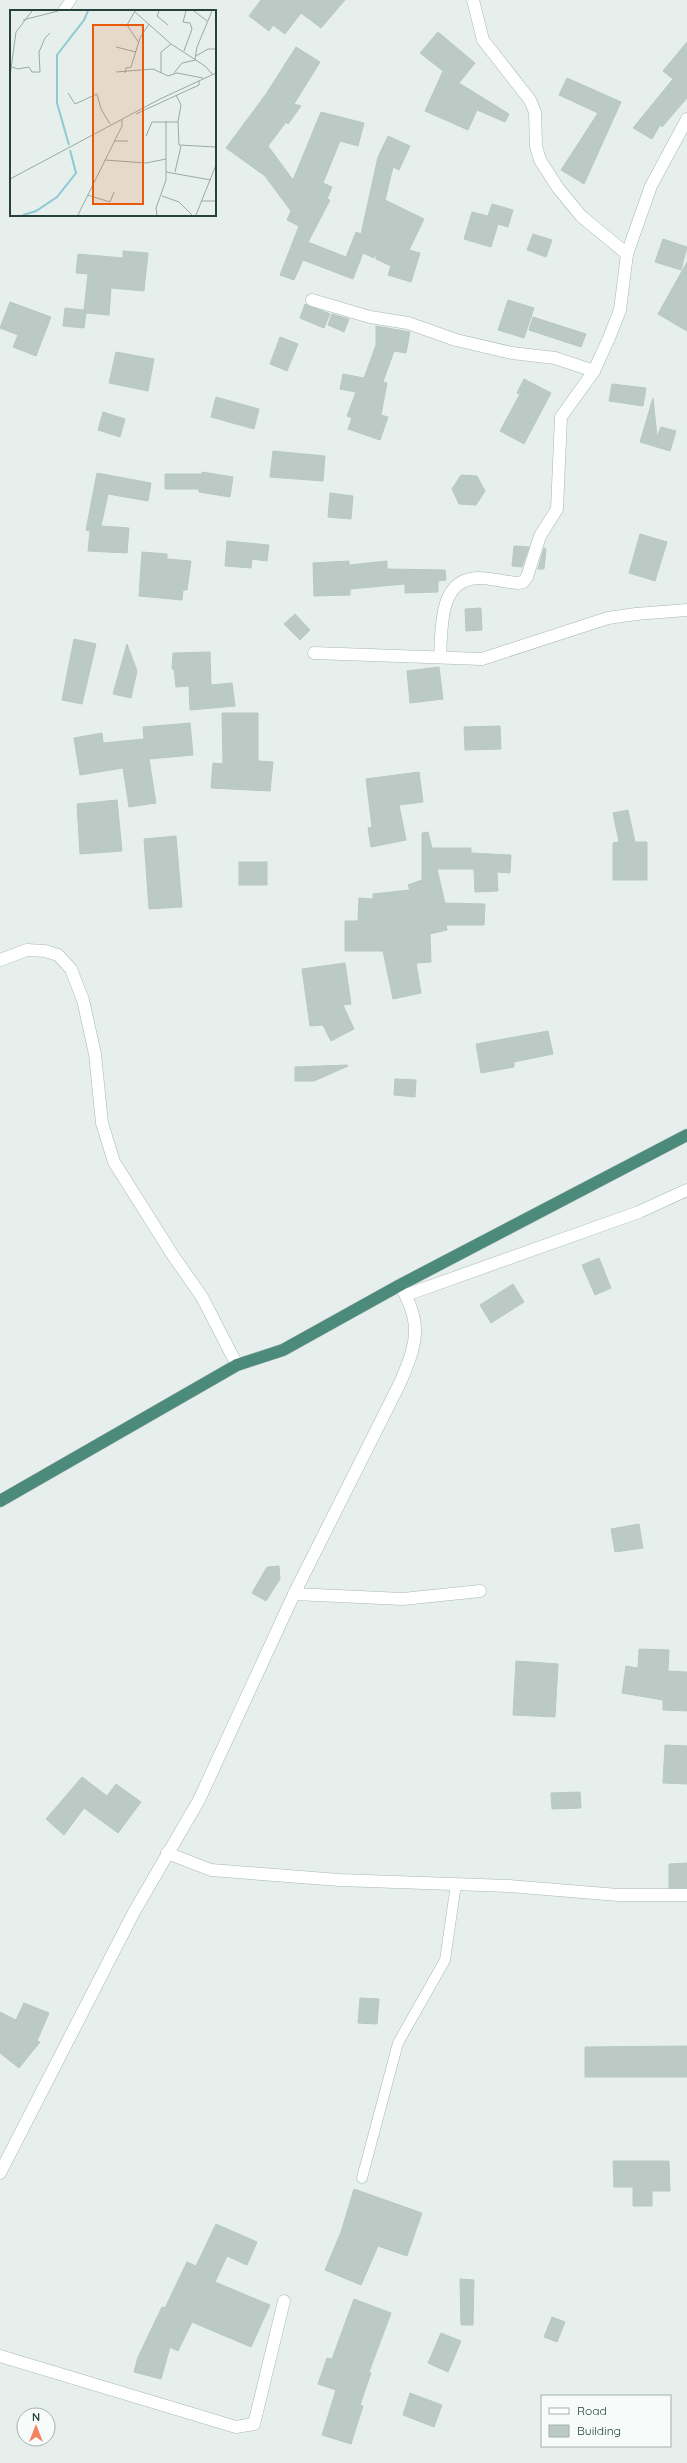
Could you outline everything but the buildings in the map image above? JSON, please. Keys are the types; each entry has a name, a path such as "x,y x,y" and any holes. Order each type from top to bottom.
{"highway":[{"path":"0,1501 237,1365 283,1350 403,1290 687,1134"}],"street":[{"path":"473,0 483,40 530,100 535,112 536,146 540,160 558,188 581,216 627,254"},
{"path":"440,657 445,604 453,588 462,582 477,578 518,583 526,579 540,536 557,509 561,417 594,371 620,310 627,254 651,186 687,119"},
{"path":"312,300 370,317 408,323 463,341 512,353 555,358 594,371"},
{"path":"314,653 482,659 608,618 687,610"},
{"path":"0,960 27,950 45,951 58,955 71,968 83,1000 95,1054 102,1123 114,1162 175,1259 202,1297 237,1365"},
{"path":"0,2173 134,1912 199,1800 294,1594 400,1383 415,1347 417,1334 403,1290 639,1212 687,1190"},
{"path":"294,1594 403,1599 480,1591"},
{"path":"167,1853 211,1870 339,1880 509,1886 618,1895 687,1895"},
{"path":"0,2356 236,2427 254,2424 284,2301"}],"lane":[{"path":"64,10 71,0"},
{"path":"362,2178 398,2043 445,1960 456,1884"}]}
